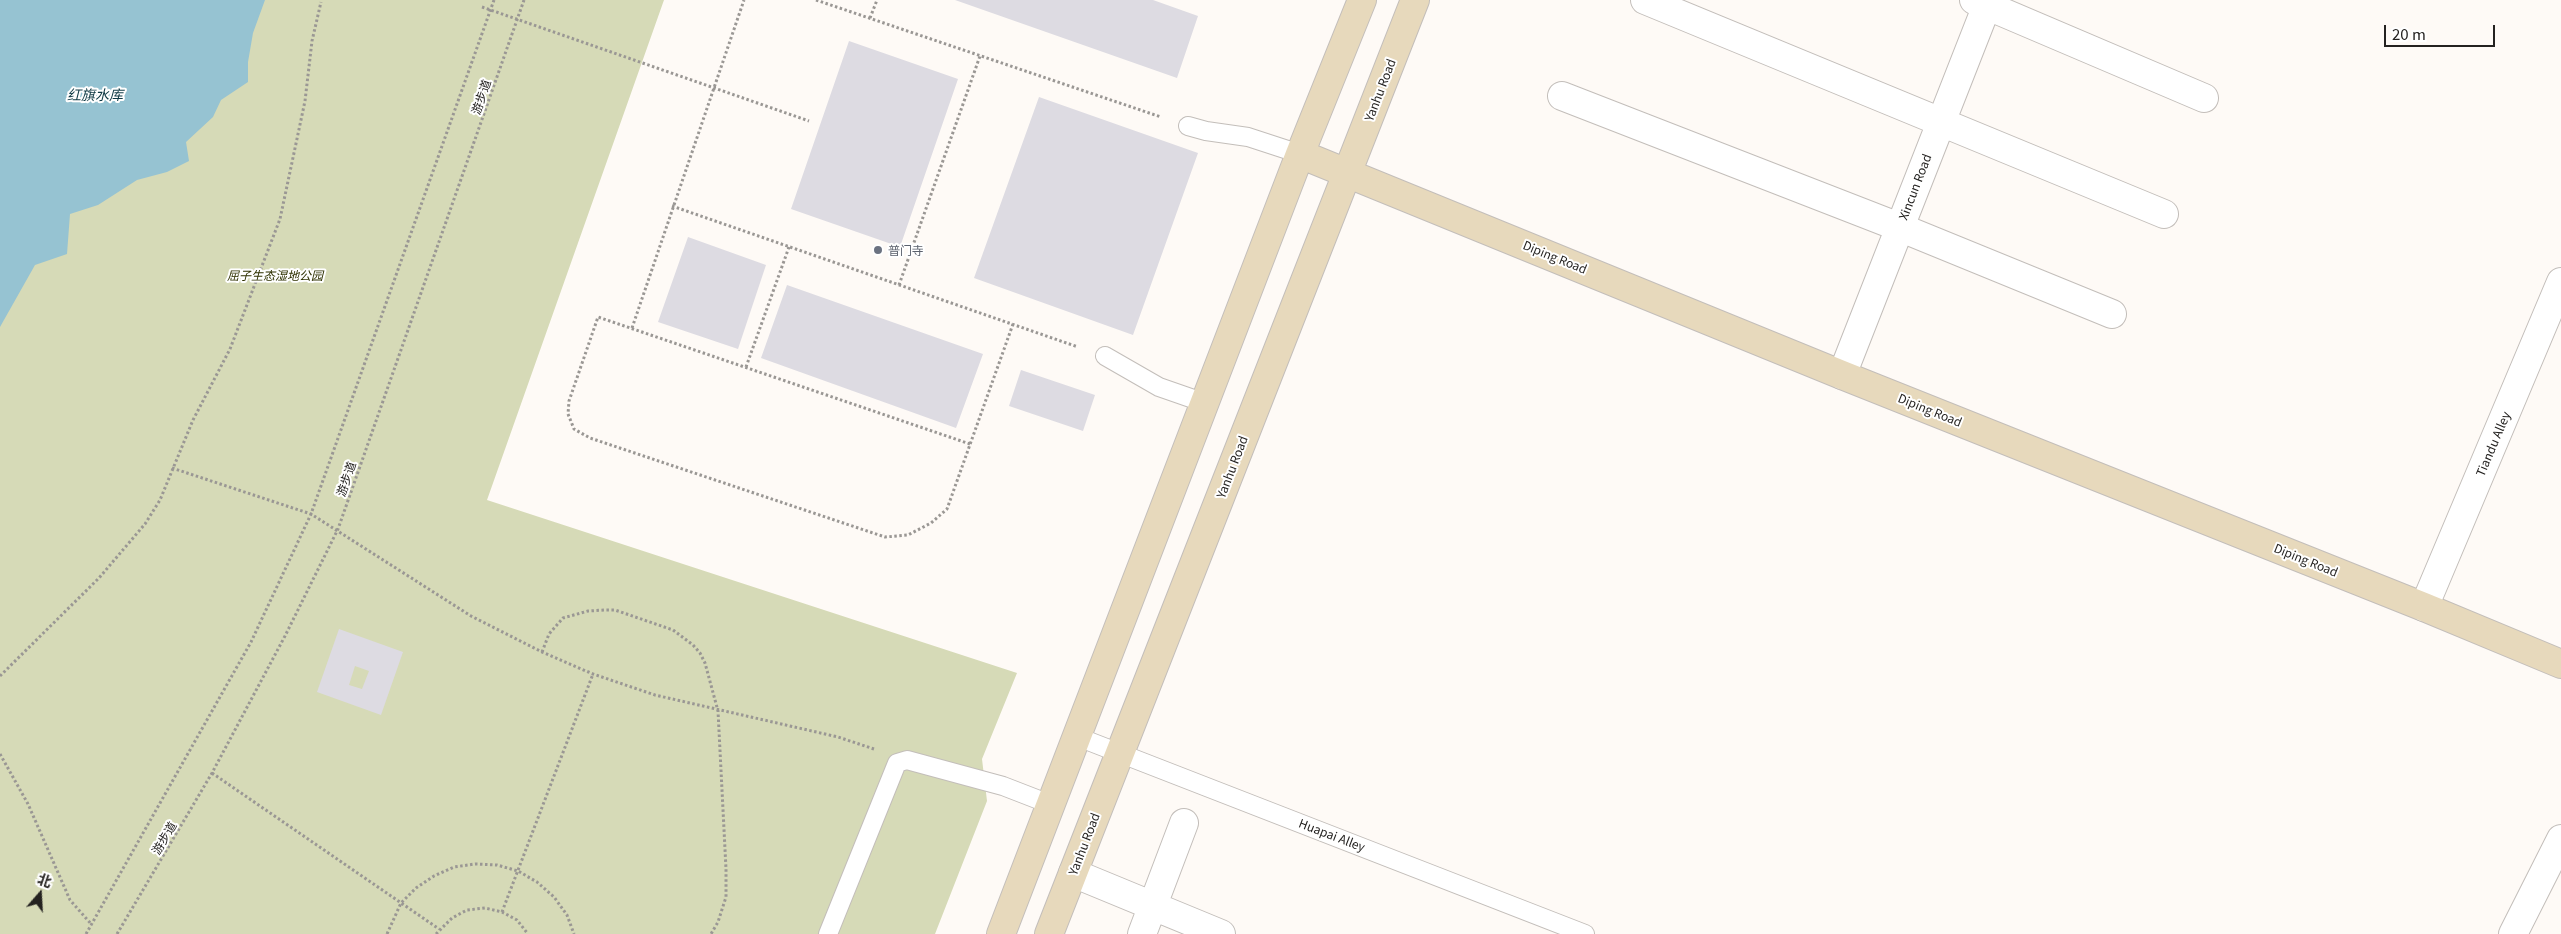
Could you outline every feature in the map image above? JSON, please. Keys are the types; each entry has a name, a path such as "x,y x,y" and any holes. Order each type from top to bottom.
{"main road":[{"path":"1001,934 1300,154 1362,0"},
{"name":"Yanhu Road","path":"1049,934 1415,0"},
{"name":"Diping Road","path":"1300,154 1842,375 2424,607 2561,664"}],"street":[{"path":"1645,0 1941,120 2164,214"},
{"path":"1983,2 2204,98"},
{"name":"Xincun Road","path":"1842,375 1941,120 1983,2"},
{"path":"1562,96 1900,227 2112,314"},
{"name":"Tiandu Alley","path":"2424,607 2561,282"},
{"path":"1142,934 1184,823"},
{"path":"2514,934 2561,839"},
{"path":"1073,873 1221,934"}],"lane":[{"path":"1188,126 1206,131 1248,137 1300,154"},
{"path":"1105,356 1159,386 1205,403"},
{"name":"Huapai Alley","path":"1078,737 1585,934"},
{"path":"828,934 890,774 896,763 907,760 1003,786 1052,805"}],"path":[{"path":"86,934 251,642 311,514 494,0"},
{"name":"游步道","path":"117,934 212,773 285,636 338,530 524,0"},
{"path":"632,328 672,206 744,0"},
{"path":"816,0 1188,126"},
{"path":"870,18 877,0"},
{"path":"0,676 99,578 145,524 160,500 193,420 230,349 280,219 305,101 312,41 321,2"},
{"path":"482,7 808,121"},
{"path":"899,285 980,56"},
{"path":"672,206 1105,356"},
{"path":"746,367 789,247"},
{"path":"970,444 598,317 569,400 568,414 574,429 590,438 885,537 908,535 931,523 947,509 1013,324"},
{"path":"172,468 311,514 471,616 542,652 593,674 655,696 838,737 907,760"},
{"path":"542,652 549,634 564,618 588,610 616,610 673,630 693,645 705,663 718,711 726,897 718,922 710,934"},
{"path":"502,912 593,674"},
{"path":"0,754 28,804 70,900 92,925"},
{"path":"212,773 439,930"},
{"path":"387,934 401,904 416,888 434,876 454,868 475,864 497,865 518,871 537,882 554,897 567,915 574,934"},
{"path":"436,934 452,918 467,910 485,908 502,912 517,920 528,934"}],"green space":[{"name":"屈子生态湿地公园","path":"0,0 664,0 487,500 1017,673 982,759 987,801 935,934 0,934"}],"water":[{"name":"红旗水库","path":"0,0 265,0 253,33 248,62 248,82 221,100 213,117 186,142 189,161 167,172 137,180 98,205 70,214 67,254 35,265 0,327"}],"building":[{"path":"955,0 1153,0 1198,16 1177,78"},
{"path":"849,41 958,79 900,247 791,209"},
{"path":"1039,97 1198,153 1133,335 974,278"},
{"path":"688,237 766,265 738,349 658,322"},
{"path":"787,285 983,354 956,428 761,358"},
{"path":"1021,370 1095,395 1083,431 1009,406"},
{"path":"339,629 403,652 381,715 317,692","holes":["355,666 369,671 362,689 349,685"]}],"place":[{"name":"普门寺","path":"878,250"}]}
